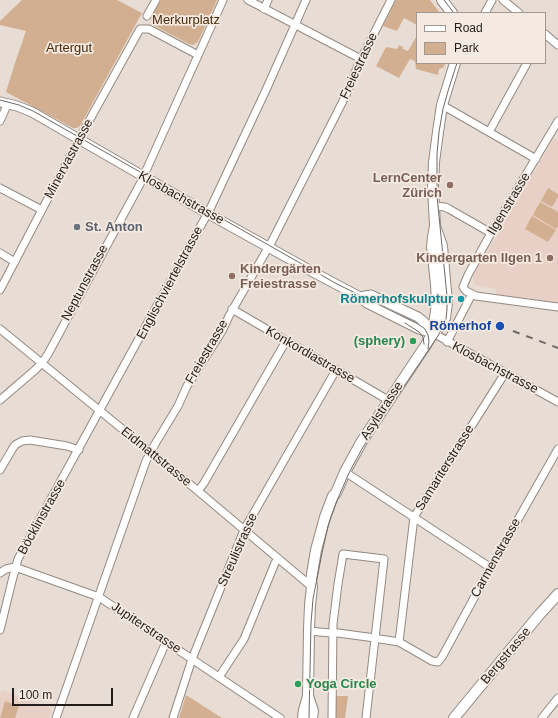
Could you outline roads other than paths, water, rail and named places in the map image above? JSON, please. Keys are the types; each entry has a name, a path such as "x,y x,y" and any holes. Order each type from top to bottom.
{"main road":[{"path":"442,0 451,12"},
{"name":"Asylstrasse","path":"303,718 308,696 312,570 325,517 332,498 336,493 345,472 362,441 433,333 436,303 436,284 432,247 435,226 434,162 442,105 455,64"},
{"name":"Bergstrasse","path":"454,718 558,594"},
{"name":"Asylstrasse","path":"308,696 313,711 312,718"}],"street":[{"path":"147,16 156,0"},
{"name":"Neptunstrasse","path":"0,400 42,363 143,176 223,0"},
{"path":"248,0 361,60"},
{"path":"264,9 268,0"},
{"name":"Englischviertelstrasse","path":"100,411 207,213 266,90 306,0"},
{"name":"Freiestrasse","path":"56,718 146,461 178,406 187,386 218,337 232,309 269,247 346,95 361,60 391,0"},
{"path":"486,12 492,0"},
{"path":"503,0 518,12"},
{"name":"Minervastrasse","path":"0,290 140,29 149,29 198,55"},
{"path":"546,35 558,45"},
{"path":"489,132 526,64"},
{"path":"0,121 4,102"},
{"name":"Klosbachstrasse","path":"4,102 32,112 207,213 360,297 367,303 419,329 433,333 558,402"},
{"path":"442,105 536,159"},
{"name":"Ilgenstrasse","path":"472,294 464,288 468,275 558,121"},
{"path":"0,188 42,210"},
{"path":"434,206 445,207 492,233"},
{"path":"0,253 14,262"},
{"path":"448,342 472,294 558,308"},
{"name":"Konkordiastrasse","path":"232,309 388,400"},
{"name":"Eidmattstrasse","path":"0,329 198,491 312,587"},
{"path":"198,491 286,341"},
{"name":"Streulistrasse","path":"173,718 192,659 244,530 336,370"},
{"name":"Samariterstrasse","path":"399,642 414,517 505,373"},
{"name":"Böcklinstrasse","path":"0,630 18,559 100,411"},
{"path":"0,470 18,442 30,440 67,446 79,450"},
{"name":"Carmenstrasse","path":"399,642 432,661 438,662 558,449"},
{"path":"345,472 491,568"},
{"path":"332,718 334,618 343,554 384,562 366,718"},
{"path":"219,677 244,639 278,558"},
{"path":"0,573 6,569 15,567"},
{"name":"Jupiterstrasse","path":"15,567 98,597 280,718"},
{"path":"309,631 399,642"},
{"path":"133,718 166,642"},
{"path":"542,718 558,698"}],"tram line":[{"path":"444,0 453,12"},
{"path":"309,718 313,599 328,526 349,473 363,447 438,336 446,319 447,296 437,196 437,154 443,109 457,64"},
{"path":"0,100 19,105 33,111 337,284 418,324 425,329 428,335 428,349"},
{"path":"405,323 419,332 423,337 424,344"}],"railway":[{"path":"513,331 558,348"}],"place":[{"name":"LernCenter Zürich","path":"450,185"},
{"name":"St. Anton","path":"77,227"},
{"name":"Kindergarten Ilgen 1","path":"550,258"},
{"name":"Kindergärten Freiestrasse","path":"232,276"},
{"name":"Römerhofskulptur","path":"461,299"},
{"name":"Römerhof","path":"500,326"},
{"name":"(sphery)","path":"413,341"},
{"name":"Yoga Circle","path":"298,684"}],"park label":[{"name":"Merkurplatz","path":"186,20"},
{"name":"Artergut","path":"69,48"}]}
